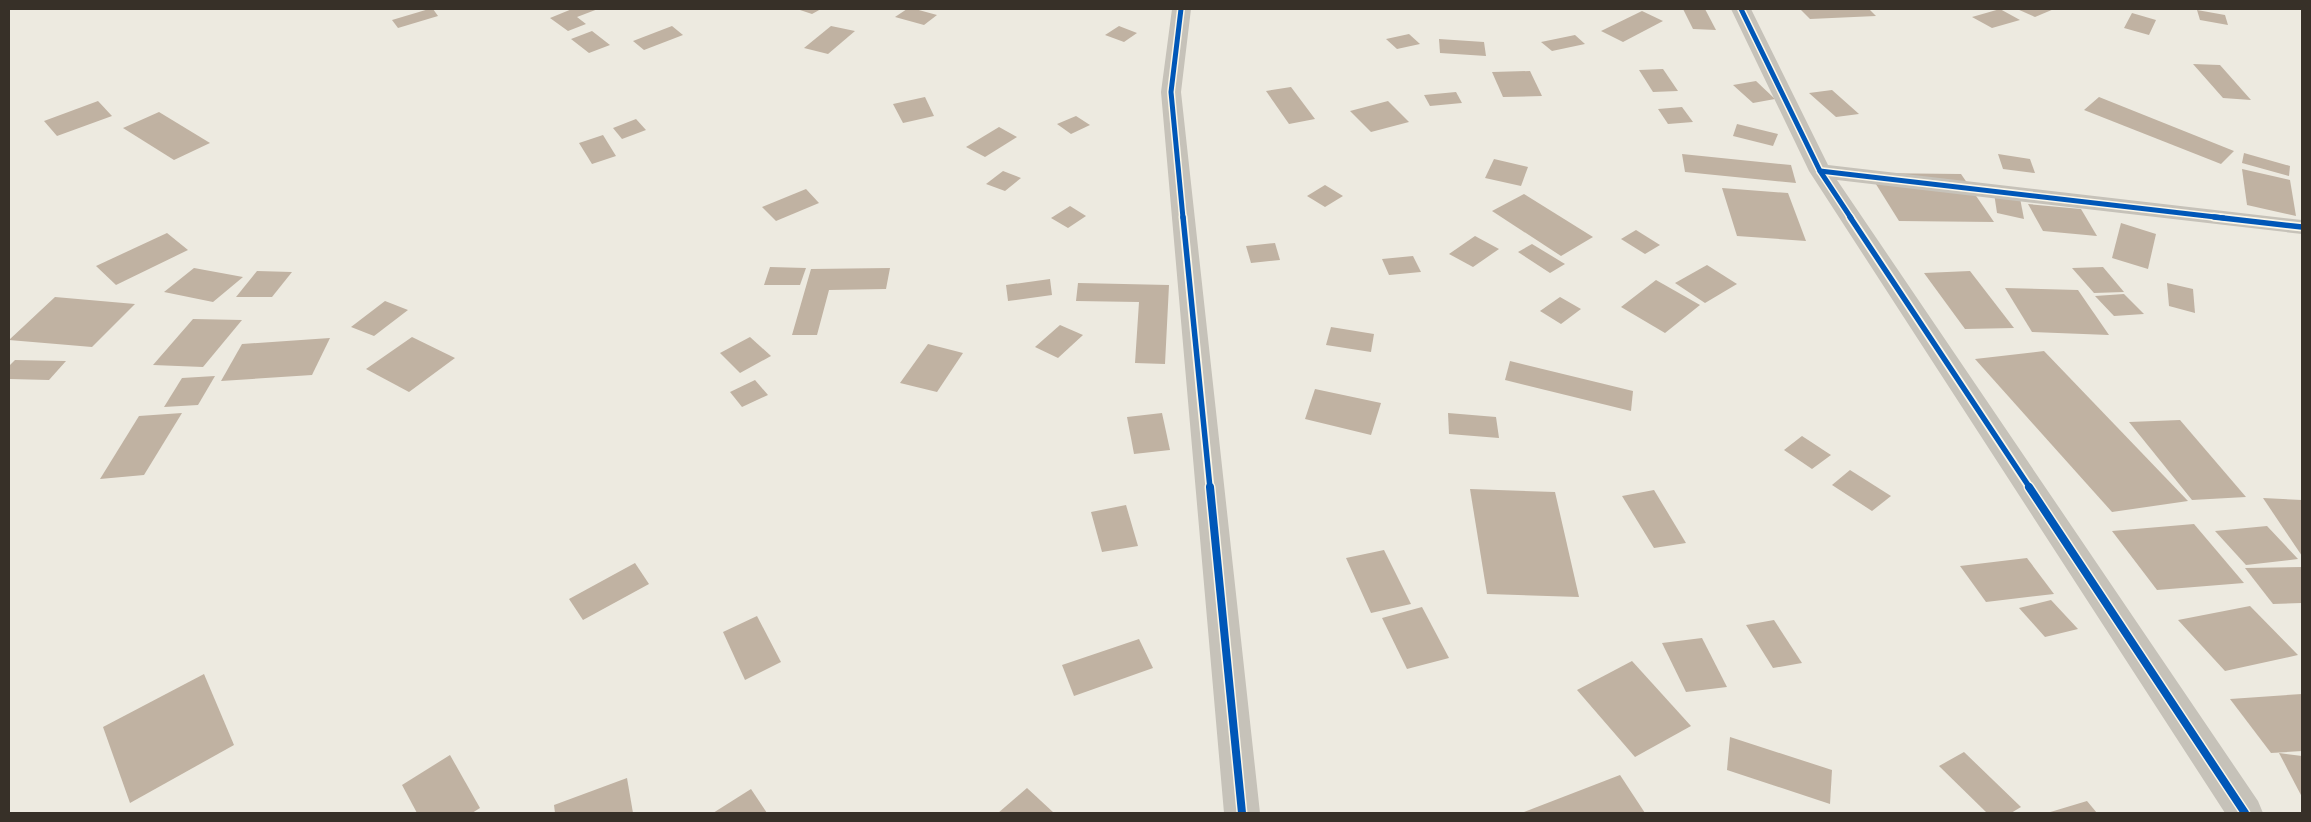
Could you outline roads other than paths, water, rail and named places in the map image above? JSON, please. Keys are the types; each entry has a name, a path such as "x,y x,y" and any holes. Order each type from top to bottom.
{"street":[{"path":"1181,9 1171,92 1242,813"},
{"path":"1741,9 1820,170 2245,813"},
{"path":"1820,170 2302,227"}]}
